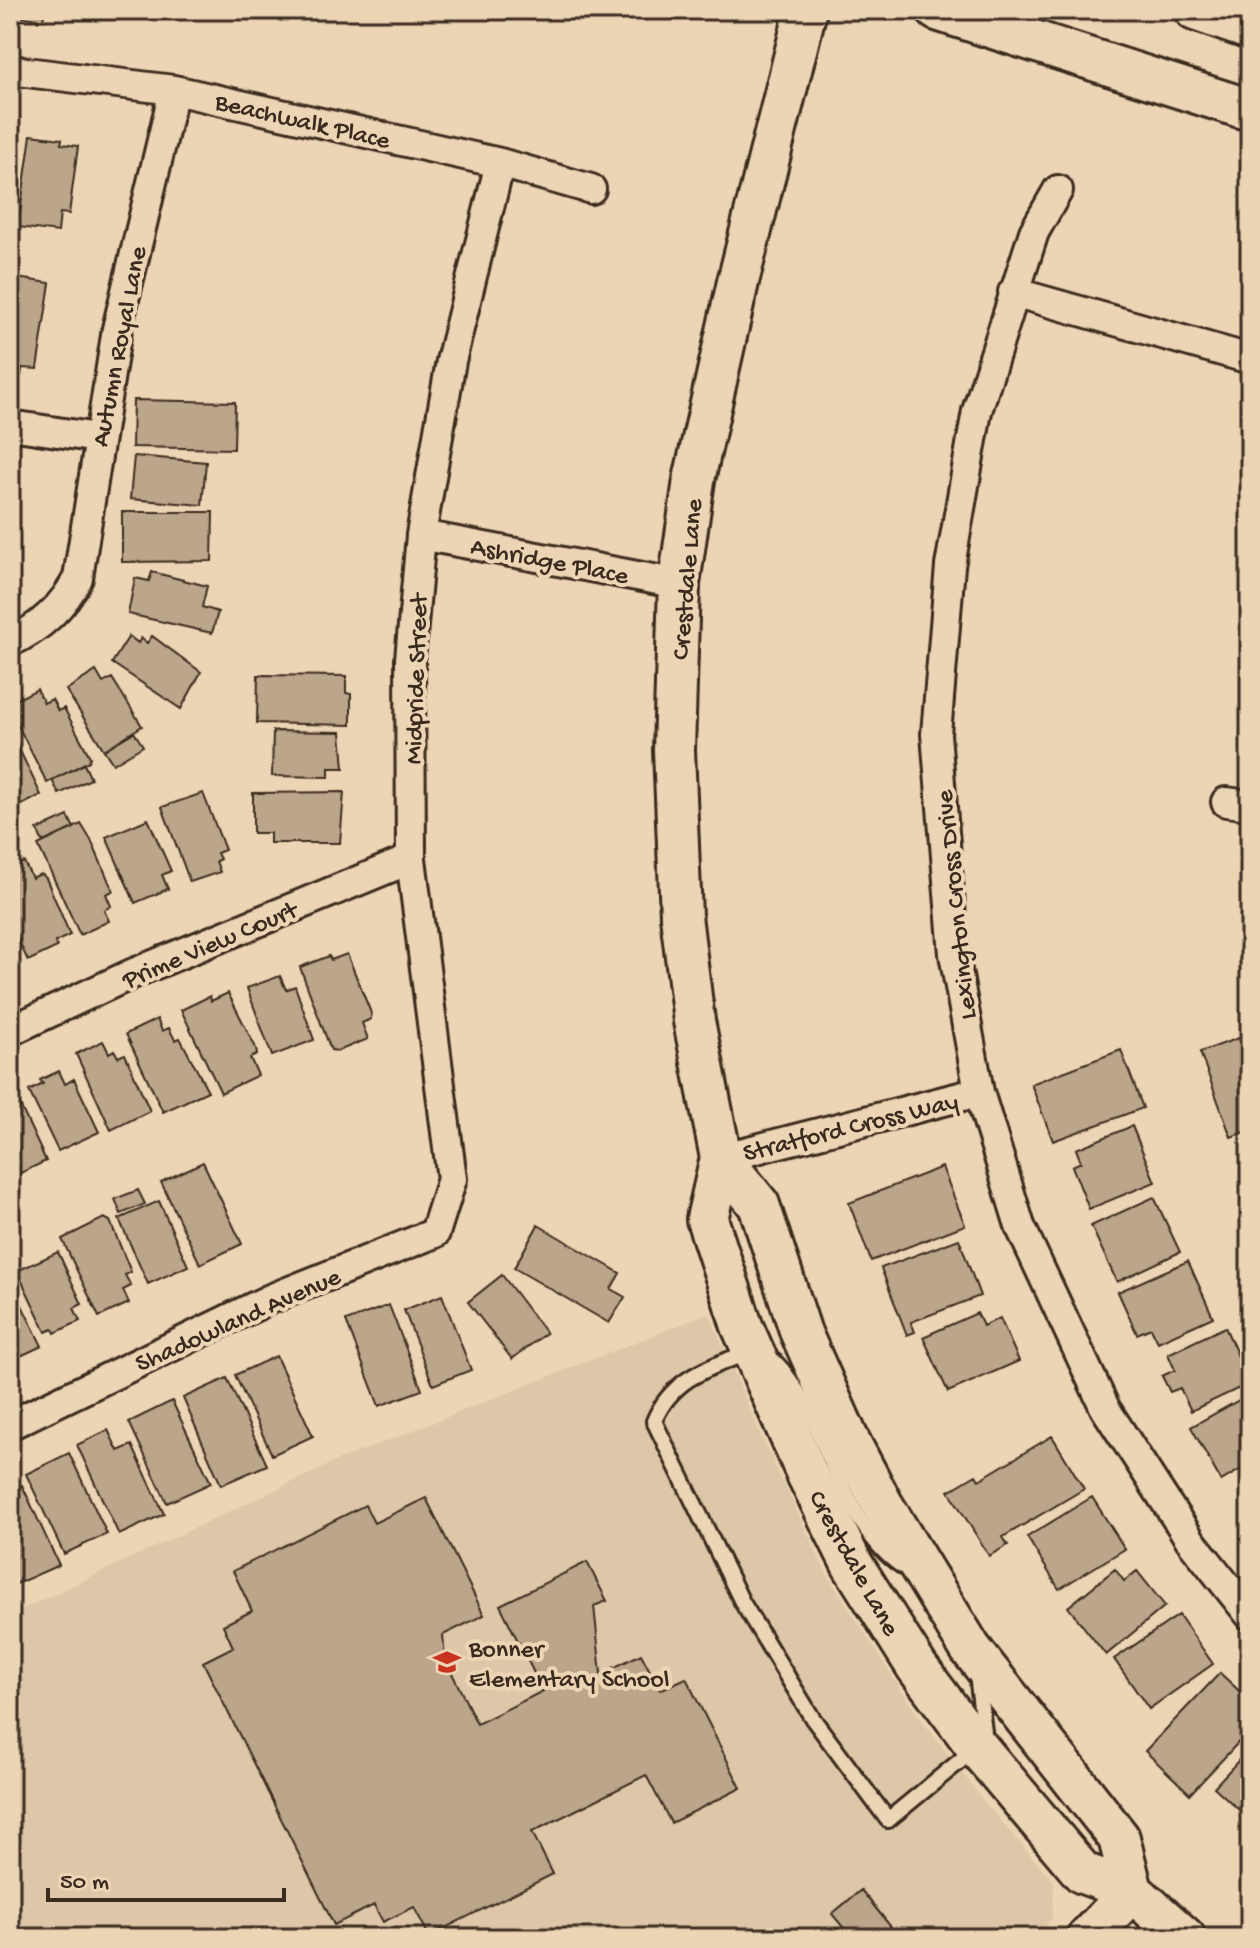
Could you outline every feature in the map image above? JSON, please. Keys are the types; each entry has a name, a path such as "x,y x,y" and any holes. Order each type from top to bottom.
{"street":[{"name":"Crestdale Lane","path":"806,10 738,282 694,480 679,584 674,750 681,916 694,1021 721,1158 707,1219 752,1351 852,1564 917,1667 977,1747 1083,1873 1132,1891 1185,1938"},
{"path":"937,10 1250,110"},
{"path":"1195,10 1250,29"},
{"name":"Beachwalk Place","path":"10,70 174,90 500,163 591,189"},
{"name":"Autumn Royal Lane","path":"10,642 27,634 66,601 78,578 117,329 174,90"},
{"name":"Midpride Street","path":"445,1200 452,1179 411,859 410,659 421,535 451,361 500,163"},
{"name":"Lexington Cross Drive","path":"1058,190 1034,232 977,411 950,566 936,734 954,954 979,1092 1020,1226 1105,1408 1191,1541 1250,1615"},
{"path":"1013,292 1250,359"},
{"path":"10,425 98,438"},
{"name":"Ashridge Place","path":"421,535 679,584"},
{"name":"Prime View Court","path":"10,1031 134,973 411,859"},
{"name":"Stratford Cross Way","path":"721,1158 979,1092"},
{"name":"Crestdale Lane","path":"721,1158 759,1205 792,1308 848,1439 924,1575 970,1648 1119,1838 1132,1891"},
{"name":"Shadowland Avenue","path":"10,1425 270,1299 435,1233 445,1200"},
{"path":"1087,1938 1132,1891"}],"lane":[{"path":"924,1575 898,1564 864,1524 799,1392 767,1354 752,1351 685,1378 663,1400 654,1421 742,1602 813,1719 888,1820 977,1747 984,1731 981,1690 970,1648"}],"shaded area":[{"name":"Bonner Elementary School","path":"709,1313 762,1438 827,1574 914,1710 986,1804 1054,1882 1052,1918 1035,1938 10,1938 10,1615 339,1460"}],"building":[{"path":"10,10 45,10 43,20 10,15"},
{"path":"31,135 62,139 61,144 78,146 69,214 60,213 58,232 18,227"},
{"path":"10,150 19,151 12,208 10,208"},
{"path":"10,277 50,283 37,369 22,368 21,376 10,375"},
{"path":"133,400 235,402 234,449 132,447"},
{"path":"134,456 206,462 202,505 130,499"},
{"path":"10,495 15,496 10,551"},
{"path":"122,512 213,512 212,561 122,562"},
{"path":"152,572 207,586 202,607 218,612 212,633 128,614 135,578 149,581"},
{"path":"129,636 138,643 141,638 147,643 152,636 201,672 181,709 112,663"},
{"path":"96,671 103,683 112,678 142,726 104,750 66,690"},
{"path":"258,675 346,676 346,693 351,694 351,725 257,723"},
{"path":"37,689 44,703 52,699 58,711 64,708 90,757 89,761 47,783 10,710 10,703"},
{"path":"10,730 41,795 10,811"},
{"path":"273,731 341,732 344,768 329,768 329,777 272,776"},
{"path":"134,732 143,746 113,764 104,750"},
{"path":"84,764 91,779 59,794 52,780"},
{"path":"344,792 340,843 270,843 270,833 253,833 253,793"},
{"path":"203,793 225,850 217,853 220,872 190,882 162,807"},
{"path":"68,816 74,828 43,842 37,830"},
{"path":"148,819 171,871 162,875 168,889 135,903 106,837"},
{"path":"81,824 113,891 106,894 111,906 104,910 109,921 80,935 38,845"},
{"path":"24,862 32,878 41,874 46,878 70,935 55,942 57,947 28,961 10,922 10,868"},
{"path":"347,954 371,1019 362,1023 368,1039 338,1051 331,1050 300,967 329,956 331,960"},
{"path":"280,976 286,990 295,986 314,1040 272,1056 247,988"},
{"path":"228,993 256,1048 257,1055 250,1058 258,1075 221,1093 181,1010 210,996 211,1001"},
{"path":"157,1019 162,1031 169,1028 175,1040 180,1038 208,1091 163,1112 126,1034"},
{"path":"1250,1034 1250,1130 1231,1137 1200,1052"},
{"path":"103,1041 109,1053 114,1050 118,1057 125,1054 150,1111 111,1130 76,1054"},
{"path":"1121,1050 1143,1108 1053,1141 1031,1084"},
{"path":"59,1071 65,1084 74,1079 99,1132 58,1151 29,1091 43,1084 40,1080"},
{"path":"10,1102 13,1108 20,1105 46,1161 10,1178"},
{"path":"1132,1126 1155,1182 1089,1209 1072,1166 1081,1162 1076,1149"},
{"path":"203,1162 242,1244 200,1264 161,1182"},
{"path":"942,1167 965,1225 871,1261 849,1203"},
{"path":"138,1190 145,1204 121,1214 115,1199"},
{"path":"1154,1197 1180,1252 1117,1282 1091,1226"},
{"path":"159,1201 188,1266 148,1284 119,1219"},
{"path":"104,1218 110,1221 131,1272 125,1275 131,1286 123,1290 129,1303 99,1317 62,1239"},
{"path":"538,1225 620,1273 611,1289 625,1297 609,1323 514,1268"},
{"path":"959,1239 980,1296 911,1322 915,1332 907,1335 881,1268"},
{"path":"58,1252 82,1304 74,1308 80,1321 55,1333 53,1329 46,1332 17,1271"},
{"path":"1188,1261 1213,1317 1158,1342 1151,1328 1137,1334 1118,1292"},
{"path":"502,1275 546,1333 512,1359 468,1302"},
{"path":"10,1281 42,1346 10,1361"},
{"path":"442,1295 471,1370 433,1385 404,1310"},
{"path":"389,1305 422,1390 379,1406 346,1321"},
{"path":"977,1313 983,1326 1000,1318 1019,1361 948,1392 923,1337"},
{"path":"1225,1327 1250,1383 1191,1411 1180,1388 1170,1392 1162,1376 1175,1370 1168,1354"},
{"path":"276,1356 313,1436 272,1455 235,1375"},
{"path":"227,1378 267,1465 221,1485 183,1398"},
{"path":"1250,1394 1250,1464 1221,1481 1191,1427"},
{"path":"172,1401 211,1483 167,1503 129,1422"},
{"path":"108,1430 118,1451 132,1445 164,1514 119,1535 77,1445"},
{"path":"1052,1436 1084,1489 1003,1537 1008,1545 989,1556 949,1491 976,1475 979,1480"},
{"path":"69,1453 107,1534 64,1554 26,1474"},
{"path":"22,1485 59,1565 14,1585 10,1576 10,1491"},
{"path":"1092,1497 1125,1549 1059,1589 1027,1537"},
{"path":"426,1498 484,1615 443,1635 445,1659 477,1724 543,1691 500,1605 587,1562 607,1601 594,1606 601,1674 641,1654 660,1690 686,1678 741,1788 671,1823 646,1775 532,1832 553,1874 429,1936 414,1907 383,1922 374,1905 334,1925 203,1662 233,1647 223,1625 252,1611 233,1571 365,1505 374,1523"},
{"path":"1115,1569 1124,1581 1137,1571 1165,1606 1106,1655 1068,1607"},
{"path":"1179,1615 1213,1664 1149,1709 1114,1659"},
{"path":"1220,1673 1250,1701 1250,1730 1190,1794 1145,1751"},
{"path":"1250,1748 1250,1820 1214,1787"},
{"path":"861,1890 900,1938 852,1938 832,1914"}],"place":[{"name":"Bonner Elementary School","path":"447,1662"}]}
